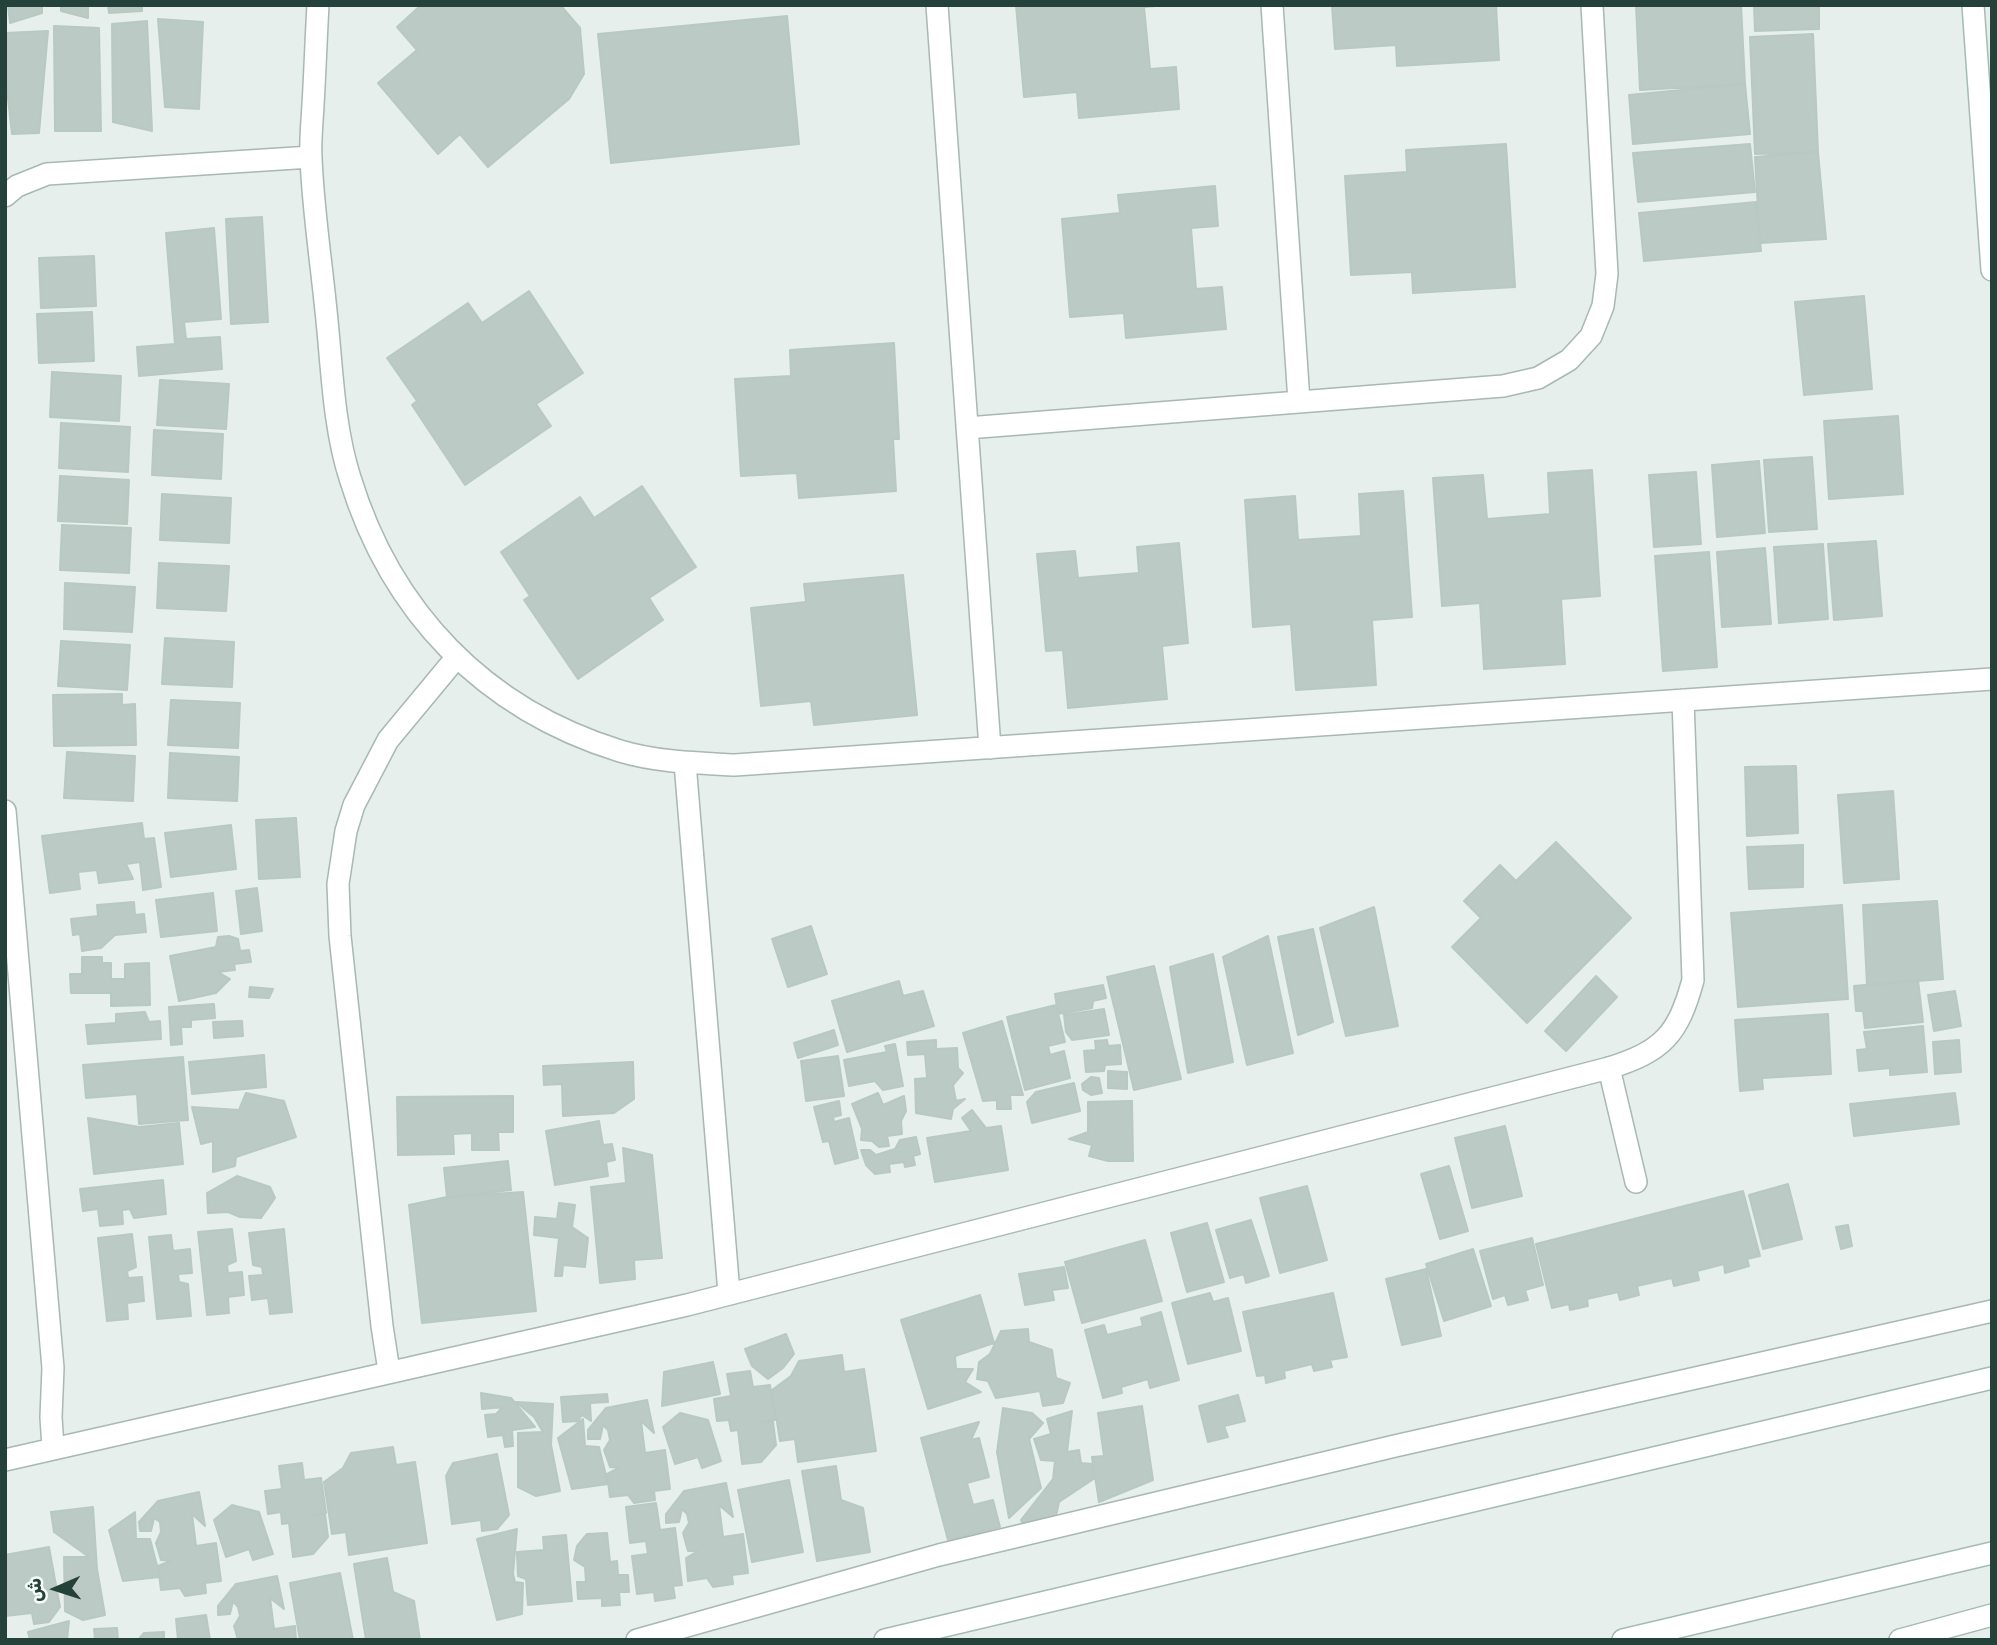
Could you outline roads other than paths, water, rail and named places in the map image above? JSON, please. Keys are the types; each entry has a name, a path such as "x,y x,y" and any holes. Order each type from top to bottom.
{"street":[{"path":"318,5 311,157 338,418 349,475 368,530 387,568 418,616 456,658 506,698 562,730 622,751 685,763 735,765 1992,679"},
{"path":"937,5 990,748"},
{"path":"1272,5 1299,401"},
{"path":"967,428 1503,386 1538,379 1569,360 1591,336 1603,306 1607,274 1592,5"},
{"path":"1973,5 1992,270"},
{"path":"5,196 16,186 47,174 311,157"},
{"path":"389,1371 380,1312 340,936 338,884 346,831 354,805 376,762 388,740 456,658"},
{"path":"5,1460 687,1305 1640,1058 1666,1038 1684,1011 1693,980 1683,700"},
{"path":"685,763 729,1293"},
{"path":"5,811 52,1368 53,1448"},
{"path":"1609,1068 1636,1182"},
{"path":"637,1640 953,1551 1395,1446 1992,1311"},
{"path":"885,1640 1992,1378"},
{"path":"1623,1640 1992,1553"},
{"path":"1900,1640 1992,1615"}]}
